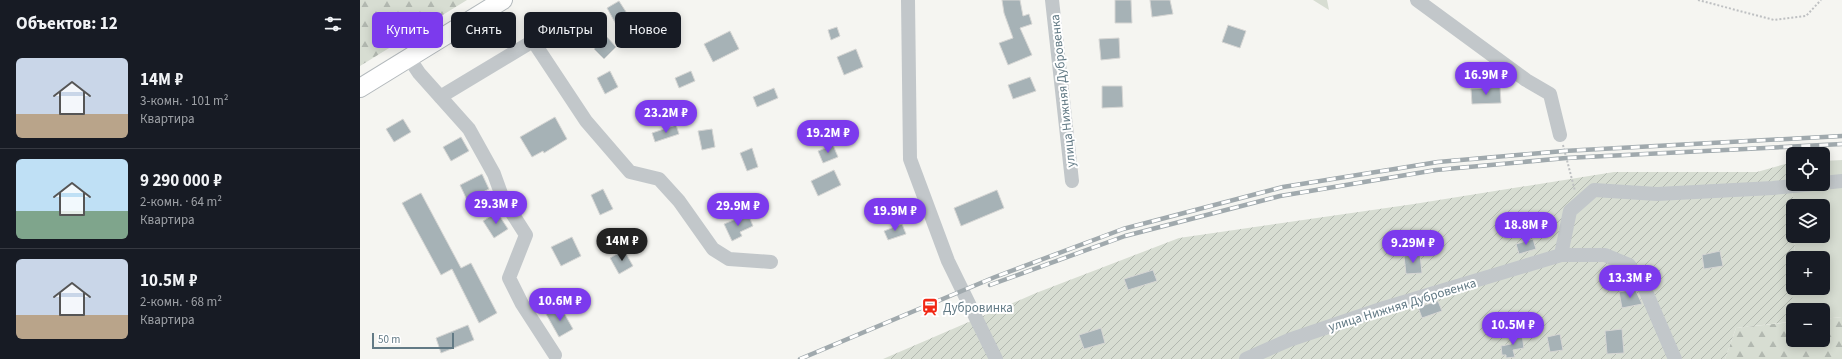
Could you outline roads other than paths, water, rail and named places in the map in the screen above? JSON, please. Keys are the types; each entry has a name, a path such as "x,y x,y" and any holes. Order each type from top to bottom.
{"main road":[{"path":"360,88 503,0"}],"street":[{"path":"908,0 910,159 948,261 996,359"},
{"name":"улица Нижняя Дубровенка","path":"1052,0 1072,181"},
{"path":"1417,0 1526,80 1550,94 1560,134"},
{"path":"440,97 533,41 586,121 630,172 659,179 680,201 713,249 729,259 771,262"},
{"path":"410,58 419,73 469,129 494,174 503,199 526,235 509,278 522,304 555,355"},
{"path":"1830,182 1842,181"},
{"path":"1561,255 1570,211 1594,190 1657,194 1786,187"},
{"name":"улица Нижняя Дубровенка","path":"1246,359 1289,340 1384,308 1561,255 1605,255 1629,265 1644,287 1675,359"}],"railway":[{"path":"800,359 995,277 1123,229 1283,187 1438,162 1564,151 1842,136"},
{"path":"990,285 1125,236 1280,196 1436,170 1566,158 1842,144"}],"place":[{"name":"Дубровинка","path":"930,307"}]}
